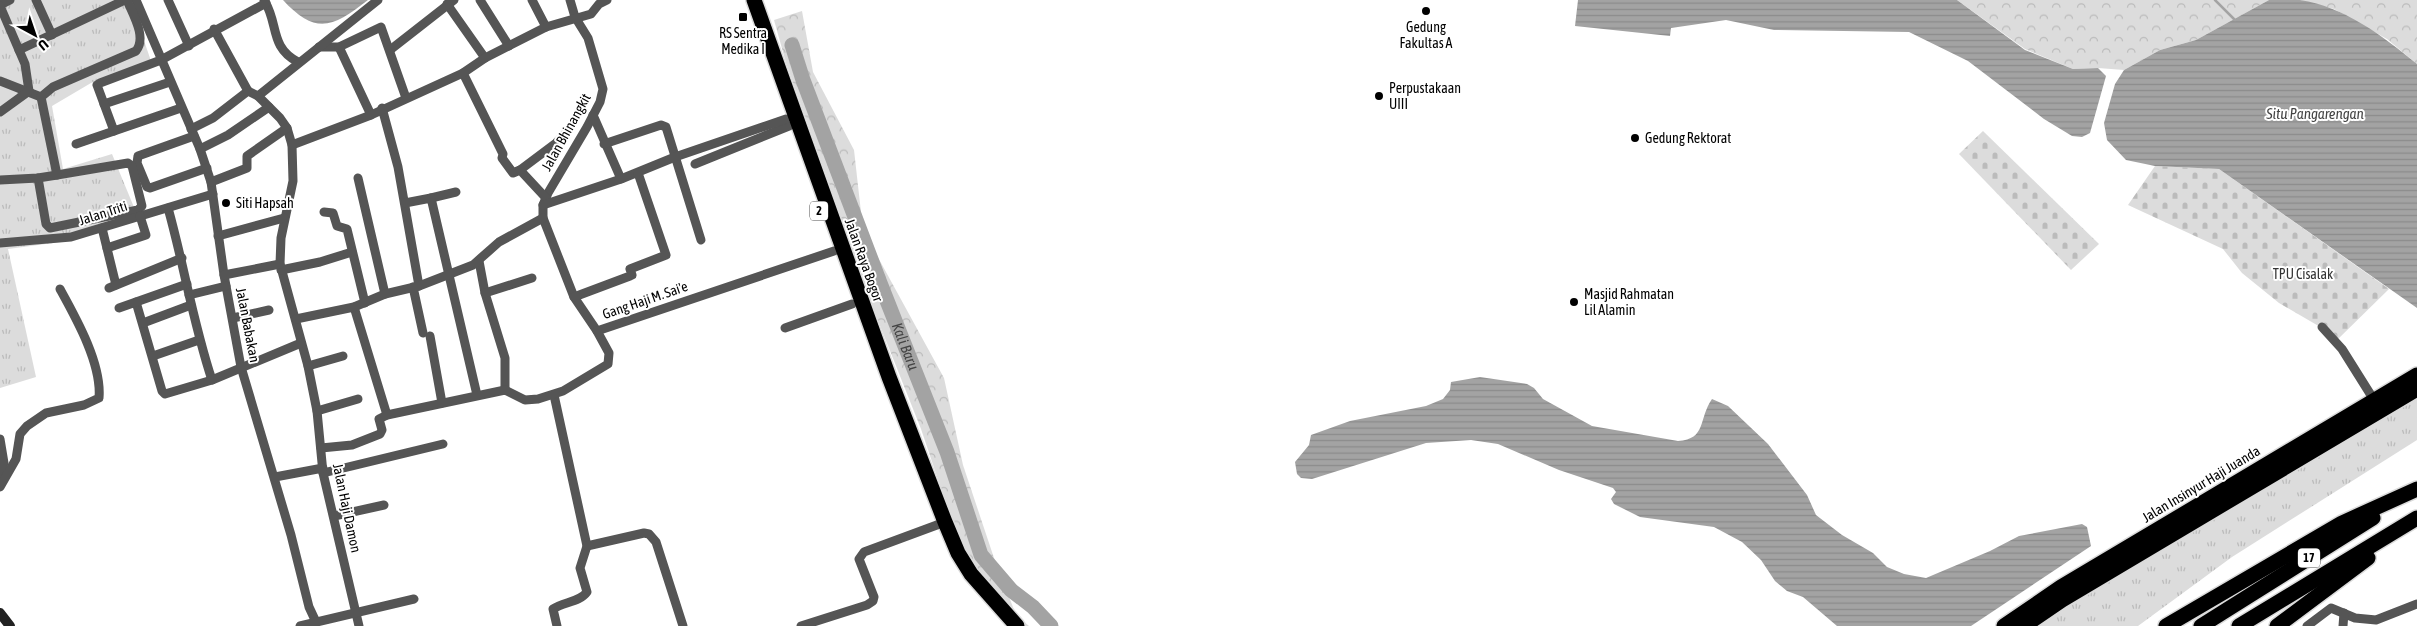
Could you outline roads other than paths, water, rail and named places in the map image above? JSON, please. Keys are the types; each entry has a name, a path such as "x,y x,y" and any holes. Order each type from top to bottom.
{"highway":[{"name":"Jalan Raya Bogor","path":"744,0 852,304 866,326"},
{"name":"Jalan Raya Bogor","path":"754,0 884,379 941,524 956,568 1004,626"},
{"name":"Jalan Insinyur Haji Juanda","path":"2024,626 2062,600 2302,449 2374,400 2417,375"},
{"name":"Jalan Insinyur Haji Juanda","path":"2004,626 2061,588 2302,449 2417,389"},
{"path":"2166,626 2342,523 2417,490"},
{"name":"17","path":"2201,626 2417,490"},
{"path":"2277,626 2417,519"},
{"name":"17","path":"2239,626 2417,519"},
{"name":"Jalan Raya Bogor","path":"941,524 970,574 1017,626"}],"main road":[{"path":"0,613 10,626"}],"street":[{"path":"10,0 0,5 25,64 29,91"},
{"path":"36,0 52,35"},
{"path":"19,50 126,0 141,38 140,46 136,51 53,88 41,97"},
{"name":"Jalan Babakan","path":"136,0 181,108 193,132 212,182 212,194 224,275 241,367 275,477 309,607 316,622"},
{"path":"168,0 189,46"},
{"path":"258,96 298,62 378,0"},
{"path":"480,0 509,46"},
{"path":"532,0 546,27"},
{"name":"Jalan Bhinangkit","path":"545,201 593,116 600,102 603,88 588,38 575,17 570,0"},
{"path":"114,131 98,84 161,60 189,46 214,29 265,1 280,47 287,57 298,62"},
{"path":"292,144 371,115 382,108 463,73 485,58 546,27 593,13 601,1"},
{"path":"390,50 450,2 485,58"},
{"path":"319,47 339,47 381,27 406,98"},
{"path":"214,29 248,91 258,96 287,128 292,144 293,181 284,218 281,267 308,366 343,356"},
{"path":"339,47 371,115"},
{"path":"463,73 503,154 502,158 513,173 520,170 556,143 569,130"},
{"path":"0,81 41,97"},
{"path":"104,104 170,82"},
{"path":"0,112 29,91"},
{"path":"207,168 150,188 145,184 136,159 138,156 193,132 248,91"},
{"path":"41,97 57,175"},
{"path":"200,149 228,135 269,107"},
{"path":"76,144 181,108"},
{"path":"382,108 389,130 405,203 416,286 442,403"},
{"path":"593,116 621,179"},
{"path":"545,201 621,179 675,157 787,122"},
{"path":"695,164 787,122"},
{"path":"604,144 664,126 667,129 701,240"},
{"path":"212,182 247,168 247,156 287,128"},
{"path":"0,180 38,178 128,163 132,166 142,206 138,210 50,228 46,224 38,178"},
{"path":"296,319 354,307 385,294 416,286 479,261 499,242 542,218 545,201 520,170"},
{"path":"574,297 630,276 632,274 630,269 666,255 638,173"},
{"path":"358,178 385,294"},
{"path":"405,203 456,192"},
{"name":"Jalan Triti","path":"0,244 53,240 102,228 212,194"},
{"path":"431,198 477,395"},
{"path":"168,208 182,258 199,340 212,380"},
{"path":"324,212 333,212 338,227 347,229 365,302"},
{"path":"107,248 146,236 140,216"},
{"path":"218,236 284,218"},
{"name":"Gang Haji M. Sai'e","path":"542,218 574,297 597,331 834,251"},
{"path":"102,228 113,286 182,258"},
{"path":"224,275 320,262 352,252"},
{"path":"479,261 485,293 505,358 506,390"},
{"path":"485,293 532,278"},
{"path":"119,308 187,284"},
{"path":"189,295 226,286"},
{"path":"0,487 16,459 20,434 27,426 46,414 84,405 99,398 98,379 88,346 81,327 60,289"},
{"path":"136,302 162,391 165,394 212,380 301,343"},
{"path":"785,328 852,304"},
{"path":"143,323 191,305"},
{"path":"354,307 387,414"},
{"path":"233,318 269,310"},
{"path":"2322,327 2342,349 2374,400"},
{"path":"321,448 352,445 380,434 382,430 379,419 387,414 506,390 525,400 554,395 581,382 608,364 609,353 597,331"},
{"path":"152,356 199,340"},
{"name":"Jalan Haji Damon","path":"308,366 317,411 323,470 360,626"},
{"path":"554,395 587,546 580,568 587,592 584,596 560,604 553,609 557,626"},
{"path":"317,411 358,399"},
{"path":"0,439 4,463 0,474"},
{"path":"275,477 323,470 443,444"},
{"path":"334,516 384,505"},
{"path":"801,626 871,603 874,598 859,559 860,554 941,524"},
{"path":"587,546 644,533 653,537 683,626"},
{"path":"300,626 356,611 414,599"},
{"path":"2307,626 2332,608 2355,618 2376,620 2417,604"},
{"path":"2343,626 2344,613"}],"water":[{"path":"283,0 368,0 345,16 326,24 306,19 295,12"},
{"path":"1578,0 1957,0 2025,50 2073,69 2098,68 2106,76 2090,133 2082,137 2072,136 2044,119 1968,61 1909,32 1774,30 1726,20 1671,28 1670,36 1575,26"},
{"name":"Situ Pangarengan","path":"2269,0 2300,0 2332,9 2377,33 2417,64 2417,308 2219,169 2155,166 2126,160 2107,140 2104,123 2115,84 2124,70 2160,50 2196,40"},
{"path":"1480,377 1527,384 1534,388 1543,399 1592,426 1678,441 1694,436 1698,432 1712,399 1728,406 1768,444 1807,495 1816,515 1842,535 1873,553 1887,567 1904,574 1926,578 1990,551 2019,536 2082,524 2087,527 2091,546 1971,626 1837,626 1803,597 1787,591 1775,581 1761,560 1742,542 1714,527 1640,517 1614,504 1611,499 1616,492 1613,488 1559,470 1498,444 1471,440 1426,443 1312,479 1301,478 1297,474 1295,462 1309,445 1311,435 1350,421 1426,406 1443,399 1450,390 1451,382"}],"waterway":[{"path":"2215,0 2235,20"},
{"name":"Kali Baru","path":"792,45 803,80 880,283 947,452 981,555 1011,590 1033,607 1051,626"}],"place":[{"name":"Gedung Fakultas A","path":"1426,11"},
{"name":"RS Sentra Medika I","path":"743,17"},
{"name":"Perpustakaan UIII","path":"1379,96"},
{"name":"Gedung Rektorat","path":"1635,138"},
{"name":"Siti Hapsah","path":"226,203"},
{"name":"Masjid Rahmatan Lil Alamin","path":"1574,302"}],"park label":[{"name":"TPU Cisalak","path":"2303,274"}]}
